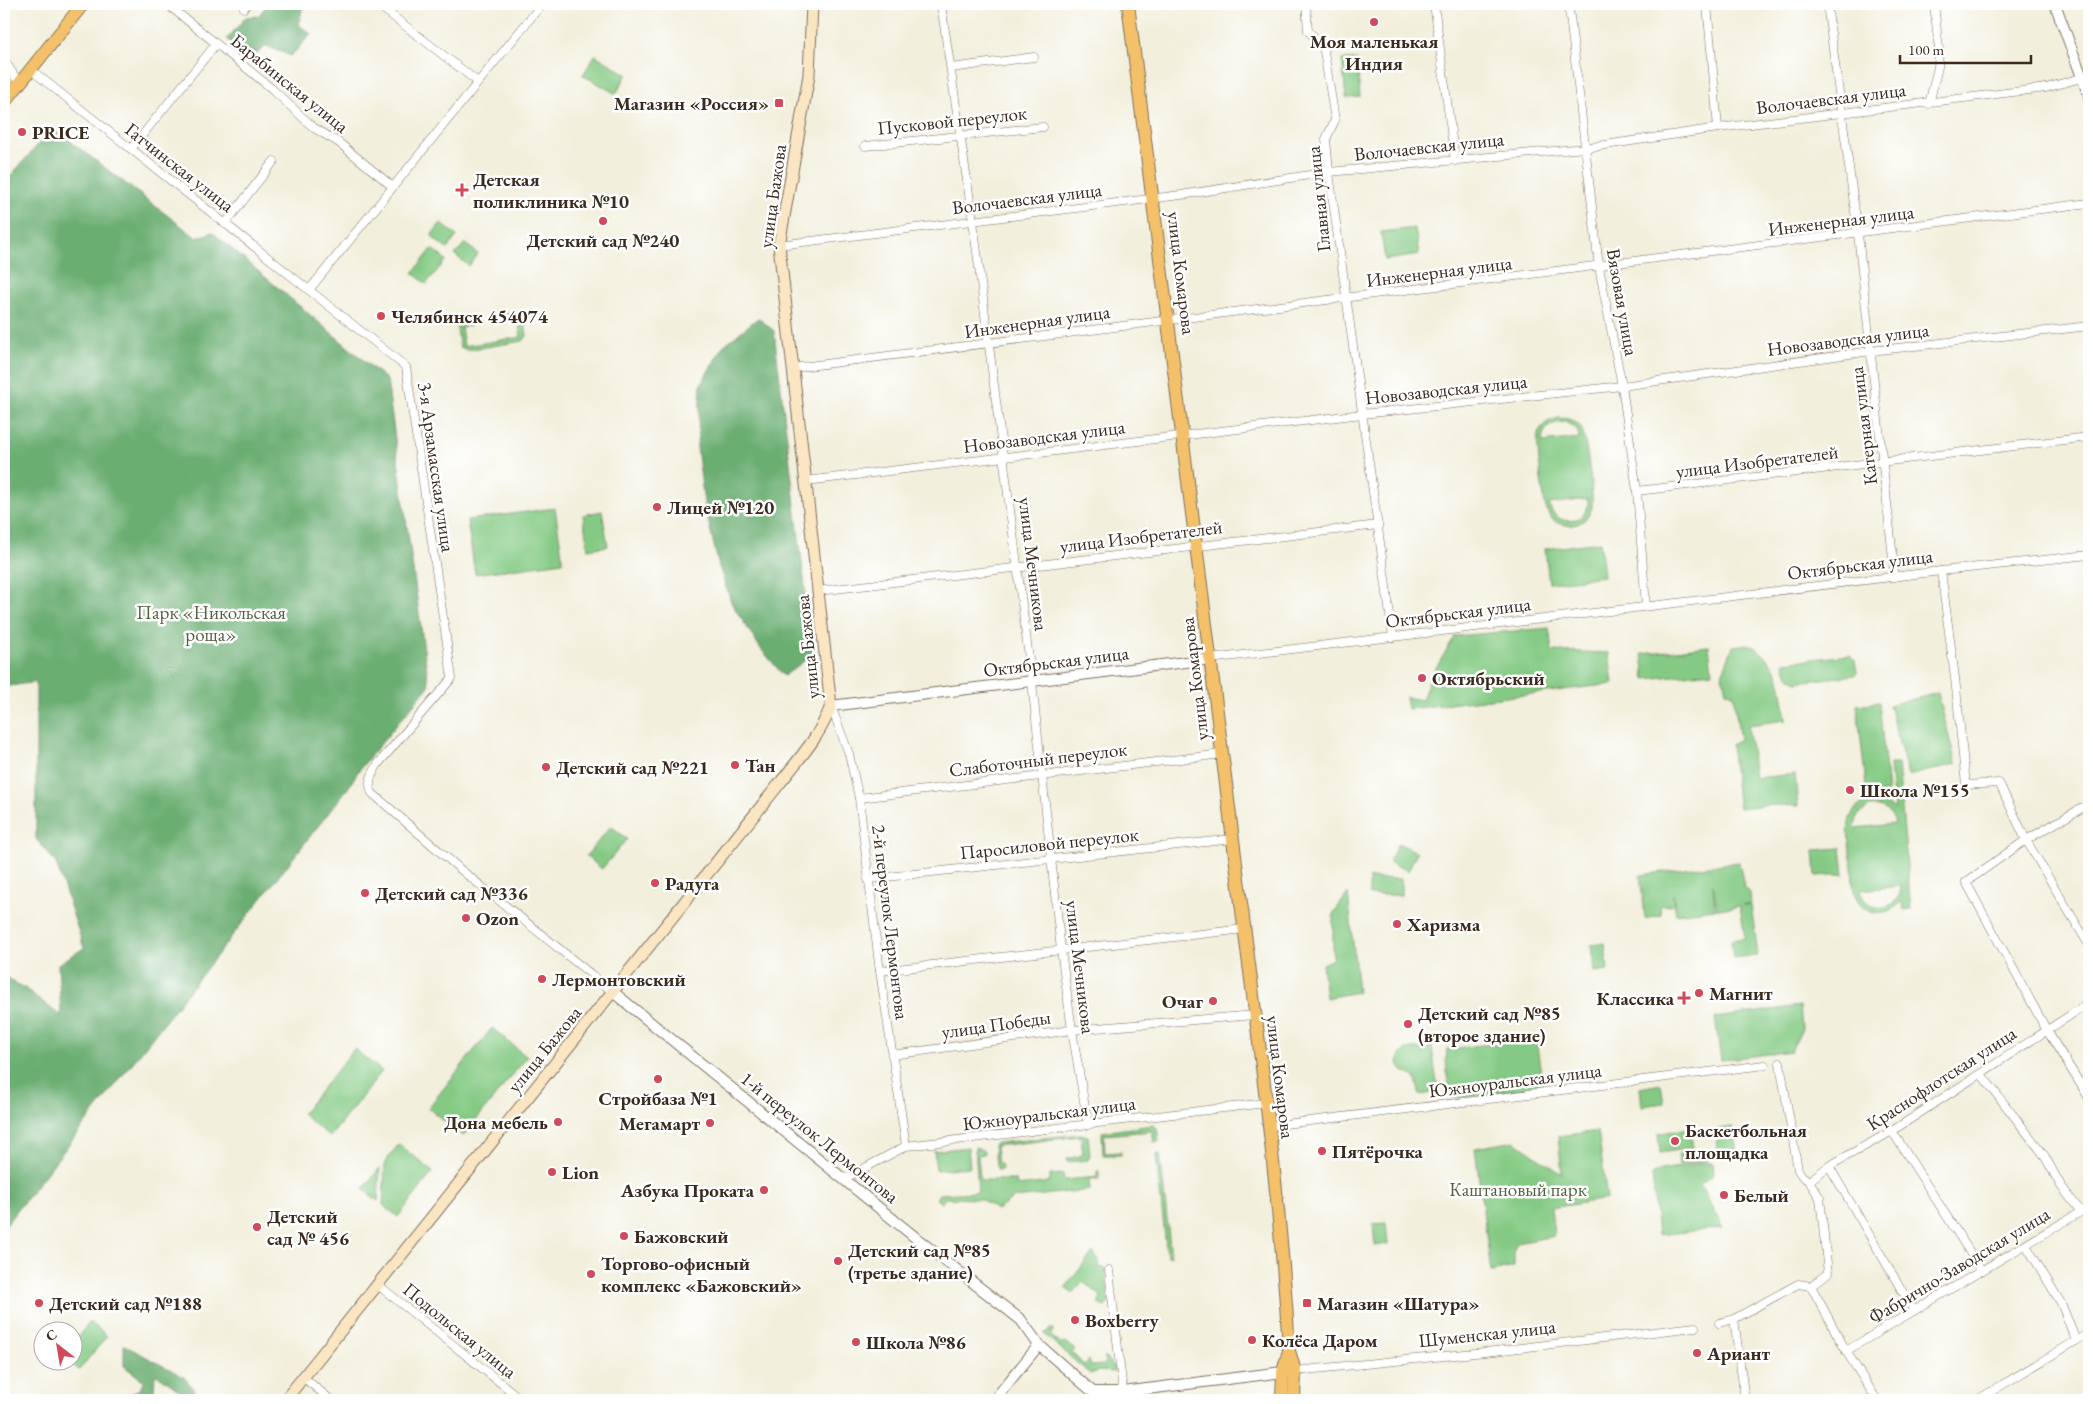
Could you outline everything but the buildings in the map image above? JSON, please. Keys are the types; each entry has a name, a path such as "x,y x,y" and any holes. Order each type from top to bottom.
{"main road":[{"path":"4,103 83,4"},
{"name":"улица Бажова","path":"285,1400 818,735 831,706 779,245 809,75 812,4"},
{"name":"улица Комарова","path":"1128,4 1184,435 1210,659 1269,1126 1281,1230 1289,1372 1294,1400"},
{"name":"улица Комарова","path":"1282,1400 1289,1372"}],"street":[{"name":"Барабинская улица","path":"167,4 271,88 314,128 338,142 393,187"},
{"path":"377,4 478,82"},
{"path":"308,290 542,4"},
{"name":"улица Мечникова","path":"941,4 973,220 1018,567 1061,950 1088,1125"},
{"name":"Главная улица","path":"1306,4 1308,31 1324,45 1335,120 1326,139 1329,172 1393,638"},
{"path":"1434,4 1455,161"},
{"name":"Вязовая улица","path":"1567,4 1570,16 1599,267 1622,386 1637,492 1646,606"},
{"path":"1707,4 1718,128"},
{"name":"Катерная улица","path":"1827,4 1858,234 1895,577"},
{"path":"1929,104 1938,67 1939,50 1934,4"},
{"path":"2054,4 2089,96"},
{"path":"131,149 216,44"},
{"path":"950,68 1034,57"},
{"path":"4,60 19,83"},
{"name":"Гатчинская улица","path":"30,69 308,290"},
{"name":"Волочаевская улица","path":"779,245 1153,199 1329,172 1585,148 1718,128 1929,104 2085,82"},
{"name":"Пусковой переулок","path":"865,146 1043,127"},
{"path":"226,224 274,161"},
{"name":"Инженерная улица","path":"793,368 1599,267 2089,203"},
{"name":"3-я Арзамасская улица","path":"308,290 406,367 452,678 378,764 370,778 369,786 372,793"},
{"name":"Новозаводская улица","path":"806,481 1362,414 1622,386 1871,351 2089,326"},
{"name":"улица Изобретателей","path":"1637,492 2089,437"},
{"name":"улица Изобретателей","path":"818,591 1378,525"},
{"name":"Октябрьская улица","path":"831,706 1646,606 1941,571 2089,556"},
{"path":"1941,571 1966,785 1999,783 2026,840 2089,945"},
{"name":"2-й переулок Лермонтова","path":"831,706 849,754 859,798 880,970 906,1146"},
{"name":"Слаботочный переулок","path":"859,798 1222,754"},
{"name":"1-й переулок Лермонтова","path":"372,793 460,869 1021,1320 1040,1345 1093,1392 1123,1392 1289,1372"},
{"path":"2089,804 2026,840 1966,882 2046,1030 2089,1098"},
{"name":"Паросиловой переулок","path":"868,879 1233,839"},
{"path":"880,970 1244,929"},
{"name":"Краснофлотская улица","path":"1809,1181 1829,1166 1892,1131 2089,1003"},
{"name":"улица Победы","path":"892,1055 1072,1030 1255,1014"},
{"path":"1719,1324 1734,1319 1798,1284 1811,1286 1828,1273 1820,1198 1809,1181 1798,1170 1780,1063"},
{"name":"Южноуральская улица","path":"1269,1126 1765,1065"},
{"path":"1981,1074 2044,1155 2061,1186 2081,1212"},
{"name":"Южноуральская улица","path":"844,1179 906,1146 1266,1103"},
{"path":"1892,1131 1982,1271"},
{"path":"1829,1166 1914,1311"},
{"name":"Фабрично-Заводская улица","path":"1846,1351 2089,1207"},
{"path":"2026,1245 2061,1303 2076,1341"},
{"path":"1109,1270 1123,1392"},
{"name":"Подольская улица","path":"378,1285 520,1400"},
{"path":"1811,1286 1846,1351 1877,1400"},
{"path":"1734,1319 1745,1400"},
{"name":"Шуменская улица","path":"1289,1372 1495,1351 1695,1327"},
{"path":"1977,1400 2089,1333"},
{"path":"994,1400 1040,1345"},
{"path":"303,1377 331,1400"}],"green space":[{"path":"268,4 303,4 299,25 311,34 291,56 266,46 249,60 227,39 246,17 258,16"},
{"path":"595,55 627,74 616,94 583,75"},
{"path":"1342,60 1357,60 1360,97 1346,98"},
{"name":"Парк «Никольская роща»","path":"53,128 197,238 212,232 387,380 429,686 359,770 348,788 4,1227 4,976 26,989 61,1016 58,964 84,948 56,863 36,839 36,682 4,687 4,183"},
{"path":"441,223 457,236 447,249 433,238 432,234"},
{"path":"1415,228 1419,255 1385,260 1381,232"},
{"path":"465,243 478,254 469,266 455,255"},
{"path":"432,249 446,260 426,284 413,273"},
{"path":"517,312 524,317 527,336 523,341 467,350 460,347 456,324 470,319 471,325 461,327 464,346 521,337 518,318 506,320 505,314"},
{"path":"758,318 774,331 813,654 784,676 761,649 732,604 719,567 704,503 697,447 701,384 723,346"},
{"path":"1558,418 1571,420 1581,428 1591,480 1592,507 1590,513 1586,519 1574,525 1563,525 1556,522 1548,513 1544,499 1538,434 1543,426","holes":["1565,422 1576,428 1580,438 1542,442 1542,437 1548,427 1556,423","1588,499 1587,508 1583,514 1578,519 1571,521 1558,517 1552,512 1549,504"]},
{"path":"555,508 563,562 475,574 467,520"},
{"path":"602,511 608,546 588,549 583,515"},
{"path":"1600,542 1604,576 1549,583 1545,549"},
{"path":"1549,628 1552,651 1609,653 1613,684 1408,709 1406,697 1422,700 1430,678 1455,636"},
{"path":"1749,644 1768,659 1778,676 1786,720 1748,725 1755,778 1795,774 1798,806 1769,805 1739,808 1731,745 1740,740 1733,694 1726,691 1722,675 1733,646"},
{"path":"1709,646 1712,672 1645,679 1642,654"},
{"path":"1850,655 1855,660 1857,673 1855,675 1797,682 1786,671 1784,665 1784,662"},
{"path":"1938,693 1956,764 1908,776 1889,705"},
{"path":"1879,702 1888,792 1867,795 1857,705"},
{"path":"1890,764 1898,764 1911,909 1904,910 1902,901 1891,910 1879,913 1872,912 1861,906 1854,892 1848,830 1849,821 1857,807 1865,803 1881,802 1894,809","holes":["1869,807 1878,807 1886,810 1894,819 1895,824 1854,828 1858,815","1901,886 1895,901 1883,907 1869,904 1863,898 1860,890"]},
{"path":"611,826 627,839 602,869 586,856"},
{"path":"1398,843 1417,852 1408,871 1389,862"},
{"path":"1841,848 1844,874 1816,876 1814,850"},
{"path":"1739,862 1744,886 1750,893 1751,904 1743,905 1751,905 1758,955 1733,958 1731,940 1745,938 1740,906 1717,909 1713,884 1715,909 1676,914 1673,894 1674,904 1660,906 1661,915 1645,919 1640,875"},
{"path":"1369,878 1401,879 1401,895 1369,895"},
{"path":"1348,893 1358,992 1326,998 1322,964 1333,959 1333,914"},
{"path":"1605,943 1608,970 1594,972 1591,945"},
{"path":"1800,1006 1802,1029 1791,1051 1721,1060 1715,1018"},
{"path":"492,1028 527,1057 463,1136 428,1108"},
{"path":"1534,1039 1537,1046 1543,1088 1454,1098 1447,1074 1447,1049"},
{"path":"1432,1047 1438,1092 1420,1095 1415,1077 1402,1071 1398,1063 1400,1055 1406,1050"},
{"path":"354,1049 382,1071 330,1137 302,1114"},
{"path":"1661,1084 1664,1103 1642,1106 1640,1088"},
{"path":"1153,1125 1157,1128 1159,1141 1154,1142 1152,1131 1104,1135 1105,1153 1121,1152 1121,1155 1103,1155 1102,1132"},
{"path":"1733,1127 1737,1153 1718,1156 1715,1130"},
{"name":"Баскетбольная площадка","path":"1690,1129 1693,1148 1660,1153 1658,1133"},
{"name":"Каштановый парк","path":"1598,1131 1607,1199 1551,1208 1554,1236 1517,1243 1514,1250 1514,1267 1491,1272 1475,1148 1515,1141 1562,1174 1558,1136"},
{"path":"1081,1134 1088,1136 1090,1156 1088,1160 1067,1162 1067,1159 1083,1155 1081,1136 996,1146 998,1163 1001,1164 1002,1169 998,1170 996,1166 994,1145 997,1143"},
{"path":"399,1144 433,1172 398,1217 383,1205 385,1162"},
{"path":"968,1147 970,1167 936,1170 934,1151"},
{"path":"975,1147 984,1151 984,1154 978,1155 980,1180 1016,1180 1017,1186 1050,1182 1050,1175 1063,1174 1064,1180 1097,1177 1097,1171 1099,1171 1099,1179 1089,1179 1090,1190 1014,1198 997,1210 981,1199 945,1198 941,1203 936,1199 939,1194 978,1192"},
{"path":"1705,1150 1706,1161 1679,1165 1678,1154"},
{"path":"1160,1154 1171,1256 1167,1256 1156,1155"},
{"path":"1712,1162 1713,1175 1700,1184 1723,1228 1658,1235 1652,1175 1660,1170"},
{"path":"380,1168 378,1201 363,1189"},
{"path":"1386,1223 1388,1244 1375,1246 1373,1224"},
{"path":"1093,1252 1099,1261 1100,1268 1105,1268 1109,1303 1105,1307 1098,1304 1101,1296 1083,1282 1072,1293 1065,1288"},
{"path":"90,1322 107,1336 82,1366 82,1331"},
{"path":"1052,1328 1054,1330 1050,1335 1062,1345 1065,1342 1075,1350 1072,1353 1084,1365 1089,1360 1091,1366 1104,1365 1105,1357 1114,1367 1115,1372 1099,1371 1090,1374 1044,1334"},
{"path":"124,1345 184,1377 202,1400 179,1400 179,1390 155,1375 154,1391 151,1400 118,1400 140,1389 144,1381 124,1366"}],"place":[{"name":"Моя маленькая Индия","path":"1374,22"},
{"name":"Магазин «Россия»","path":"779,103"},
{"name":"PRICE","path":"22,132"},
{"name":"Детская поликлиника №10","path":"462,190"},
{"name":"Детский сад №240","path":"603,221"},
{"name":"Челябинск 454074","path":"381,316"},
{"name":"Лицей №120","path":"657,507"},
{"name":"Октябрьский","path":"1422,678"},
{"name":"Тан","path":"735,765"},
{"name":"Детский сад №221","path":"546,767"},
{"name":"Школа №155","path":"1850,790"},
{"name":"Радуга","path":"655,883"},
{"name":"Детский сад №336","path":"365,893"},
{"name":"Ozon","path":"466,918"},
{"name":"Харизма","path":"1397,924"},
{"name":"Лермонтовский","path":"542,979"},
{"name":"Магнит","path":"1699,993"},
{"name":"Классика","path":"1684,998"},
{"name":"Очаг","path":"1213,1001"},
{"name":"Детский сад №85 (второе здание)","path":"1408,1024"},
{"name":"Стройбаза №1","path":"658,1079"},
{"name":"Дона мебель","path":"558,1122"},
{"name":"Мегамарт","path":"710,1123"},
{"name":"Баскетбольная площадка","path":"1675,1141"},
{"name":"Пятёрочка","path":"1322,1151"},
{"name":"Lion","path":"552,1172"},
{"name":"Азбука Проката","path":"764,1190"},
{"name":"Белый","path":"1724,1195"},
{"name":"Детский сад № 456","path":"257,1227"},
{"name":"Бажовский","path":"624,1236"},
{"name":"Детский сад №85 (третье здание)","path":"838,1261"},
{"name":"Торгово-офисный комплекс «Бажовский»","path":"591,1274"},
{"name":"Детский сад №188","path":"39,1303"},
{"name":"Магазин «Шатура»","path":"1307,1303"},
{"name":"Boxberry","path":"1075,1320"},
{"name":"Колёса Даром","path":"1252,1340"},
{"name":"Школа №86","path":"856,1342"},
{"name":"Ариант","path":"1697,1353"}]}
